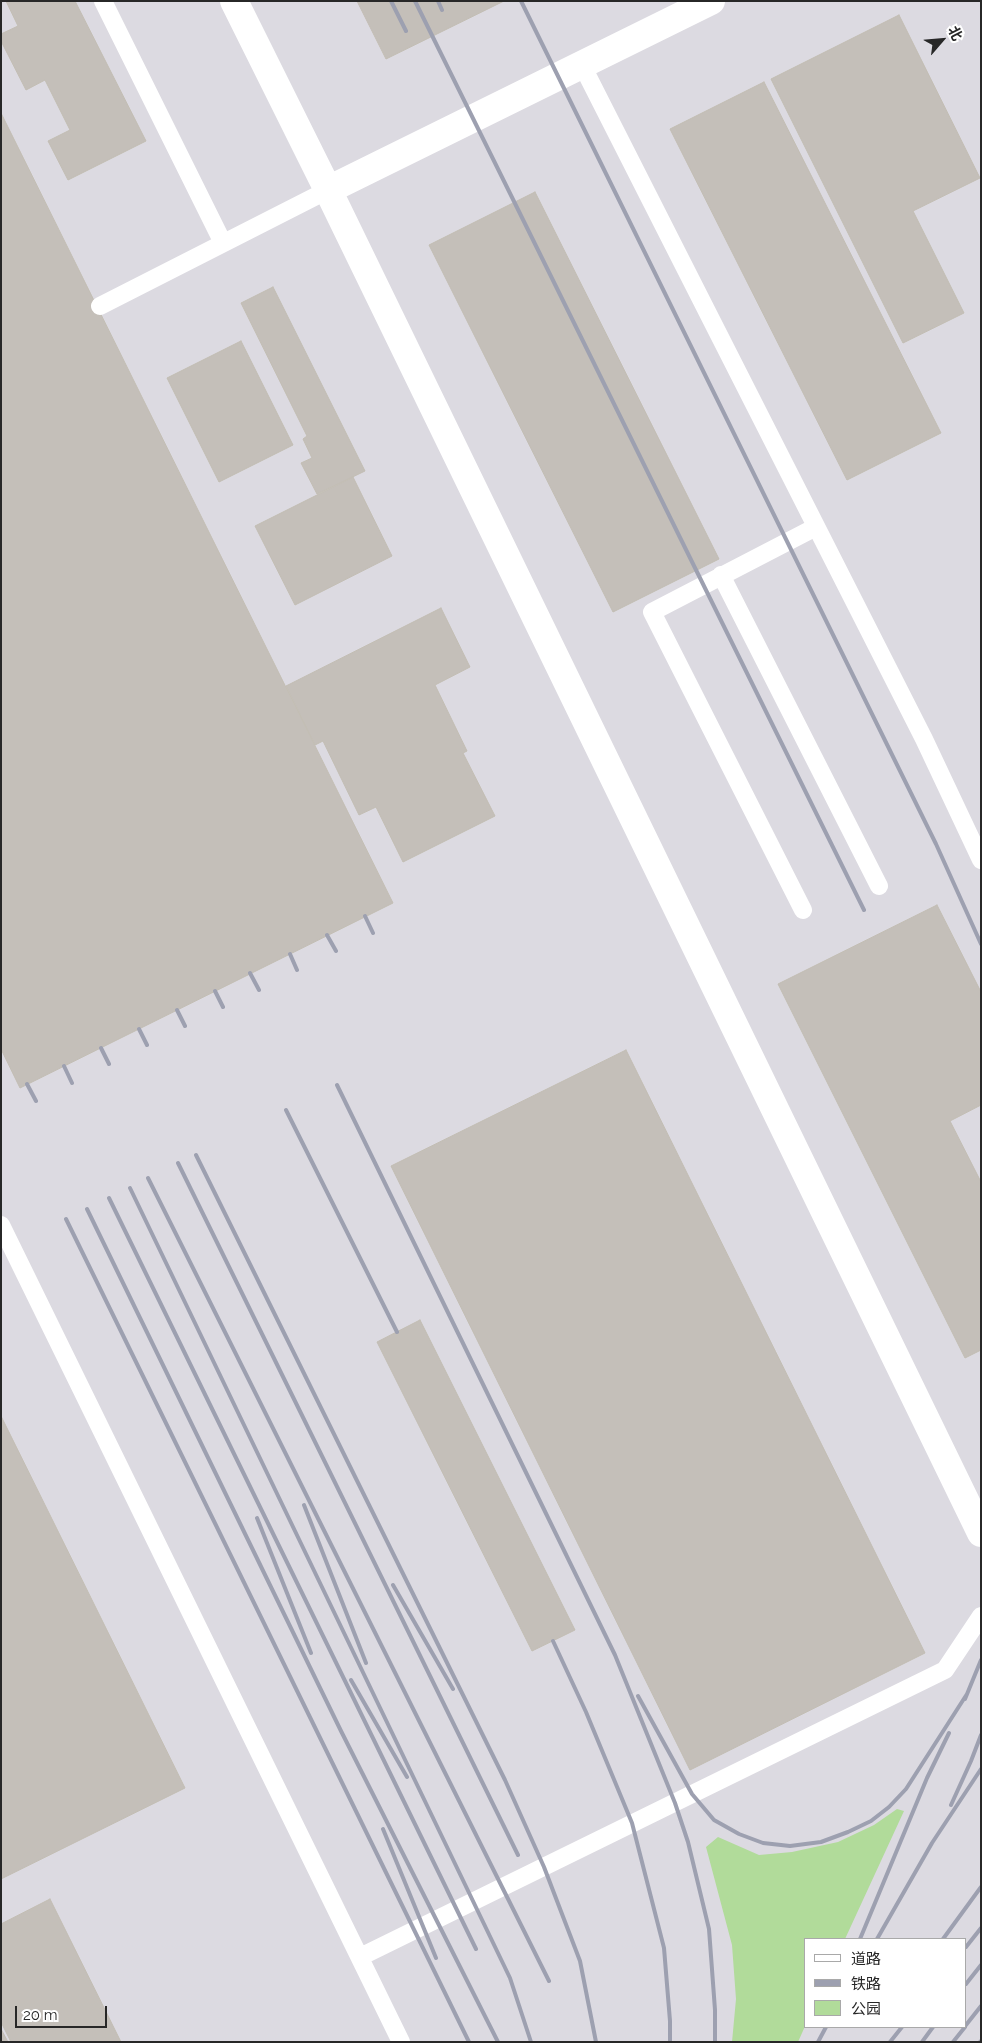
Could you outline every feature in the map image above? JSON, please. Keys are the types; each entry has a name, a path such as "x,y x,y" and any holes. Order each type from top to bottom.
{"street":[{"path":"234,1 328,190 981,1533"},
{"path":"328,190 711,1"}],"lane":[{"path":"103,1 223,244"},
{"path":"582,66 924,739 981,860"},
{"path":"100,306 328,190"},
{"path":"803,910 652,612 816,526"},
{"path":"722,575 879,886"},
{"path":"1,1225 401,2042"},
{"path":"360,1957 945,1670 981,1616"}],"shaded area":[{"path":"1,1 981,1 981,2042 1,2042"}],"green space":[{"path":"897,1809 904,1811 845,1938 804,1938 804,2028 798,2042 732,2042 736,1999 732,1945 706,1847 718,1837 759,1855 792,1852 838,1842 874,1825"}],"building":[{"path":"6,1 75,1 146,141 68,180 48,141 70,130 45,80 26,90 1,41 1,34 18,26"},
{"path":"357,1 504,1 386,59"},
{"path":"899,15 980,178 913,211 964,313 903,343 771,79"},
{"path":"764,82 941,433 847,480 670,129"},
{"path":"1,113 393,903 20,1088 1,1049"},
{"path":"535,192 719,559 613,612 429,245"},
{"path":"273,287 365,471 317,494 301,463 312,458 303,439 307,436 241,303"},
{"path":"241,341 293,445 219,482 167,378"},
{"path":"353,477 392,556 295,605 255,526"},
{"path":"441,608 470,667 435,685 467,751 463,753 495,816 403,862 376,807 359,815 323,741 315,745 286,686"},
{"path":"937,905 981,992 981,1105 950,1121 981,1182 981,1350 965,1358 778,984"},
{"path":"626,1050 925,1653 690,1770 391,1166"},
{"path":"420,1320 575,1630 532,1651 377,1342"},
{"path":"1,1416 185,1788 1,1879"},
{"path":"50,1899 121,2042 11,2042 1,2022 1,1924"},
{"path":"1,2029 8,2042 1,2042"}],"railway":[{"path":"391,1 406,31"},
{"path":"415,1 864,910"},
{"path":"438,1 442,10"},
{"path":"521,1 936,844 981,944"},
{"path":"365,916 373,933"},
{"path":"327,935 336,951"},
{"path":"290,954 297,970"},
{"path":"250,973 259,990"},
{"path":"215,991 223,1007"},
{"path":"177,1010 185,1026"},
{"path":"139,1029 147,1045"},
{"path":"101,1048 109,1064"},
{"path":"64,1066 72,1083"},
{"path":"27,1084 36,1101"},
{"path":"337,1085 615,1655 675,1803 688,1842 709,1929 715,2010 715,2042"},
{"path":"286,1110 397,1332"},
{"path":"196,1155 505,1780 544,1867 580,1961 596,2042"},
{"path":"178,1163 518,1855"},
{"path":"148,1178 549,1981"},
{"path":"130,1188 510,1978 531,2042"},
{"path":"109,1198 476,1949"},
{"path":"87,1209 341,1731 498,2042"},
{"path":"66,1219 469,2042"},
{"path":"304,1505 366,1663"},
{"path":"257,1518 311,1653"},
{"path":"393,1585 453,1689"},
{"path":"553,1641 586,1712 632,1823 664,1948 670,2042"},
{"path":"965,1699 981,1660"},
{"path":"351,1680 407,1777"},
{"path":"638,1696 692,1794 714,1820 739,1834 763,1843 790,1846 821,1842 848,1832 871,1821 889,1807 906,1789 967,1694"},
{"path":"860,1938 927,1778 949,1733"},
{"path":"951,1805 981,1735"},
{"path":"878,1938 932,1843 981,1769"},
{"path":"383,1829 436,1958"},
{"path":"944,1938 981,1887"},
{"path":"967,1946 981,1928"},
{"path":"967,1983 981,1965"},
{"path":"967,2024 981,2006"},
{"path":"818,2042 825,2028"},
{"path":"890,2042 901,2028"},
{"path":"922,2042 932,2028"},
{"path":"953,2042 964,2028"}]}
